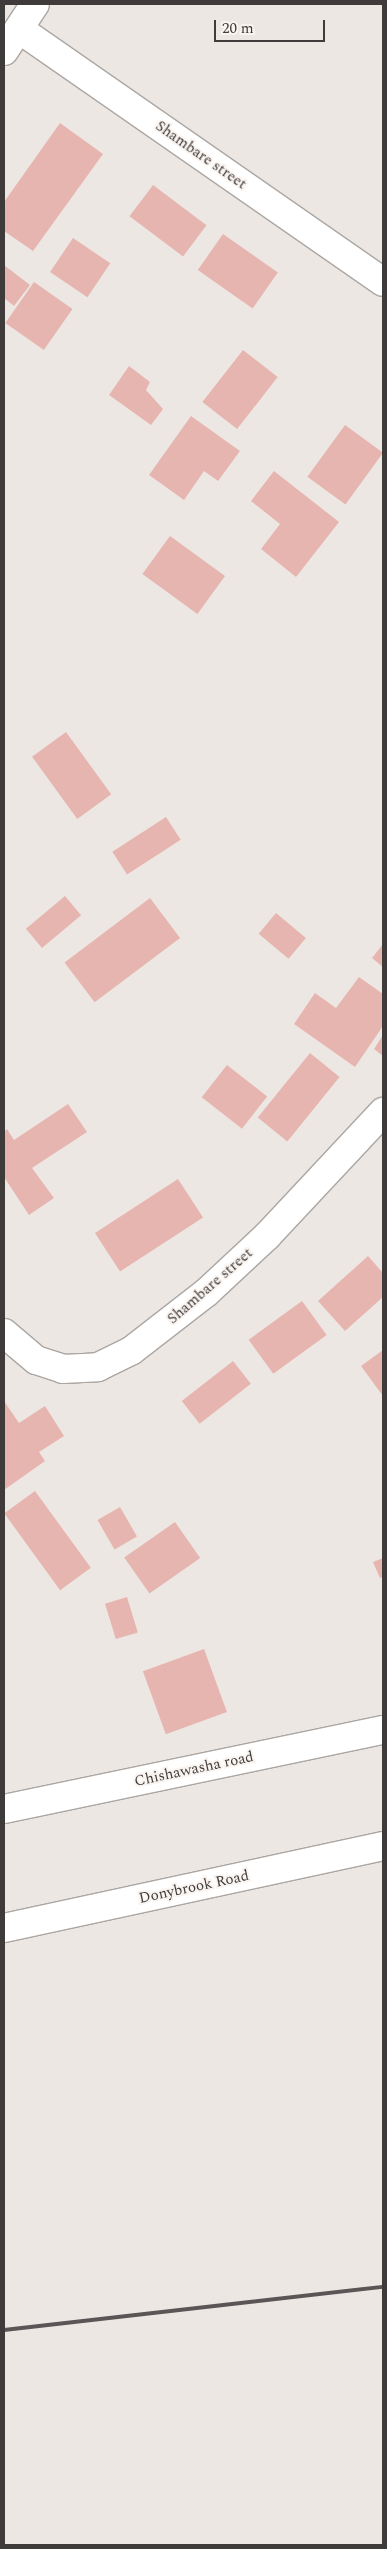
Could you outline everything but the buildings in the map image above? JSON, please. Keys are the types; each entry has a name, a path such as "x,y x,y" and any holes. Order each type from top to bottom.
{"street":[{"path":"4,51 35,4"},
{"name":"Shambare street","path":"19,29 383,282"},
{"name":"Shambare street","path":"4,1333 36,1360 63,1368 98,1367 131,1351 207,1292 267,1236 383,1112"},
{"name":"Chishawasha road","path":"4,1809 383,1730"},
{"name":"Donybrook Road","path":"4,1928 383,1846"}],"railway":[{"path":"4,2330 383,2287"}]}
